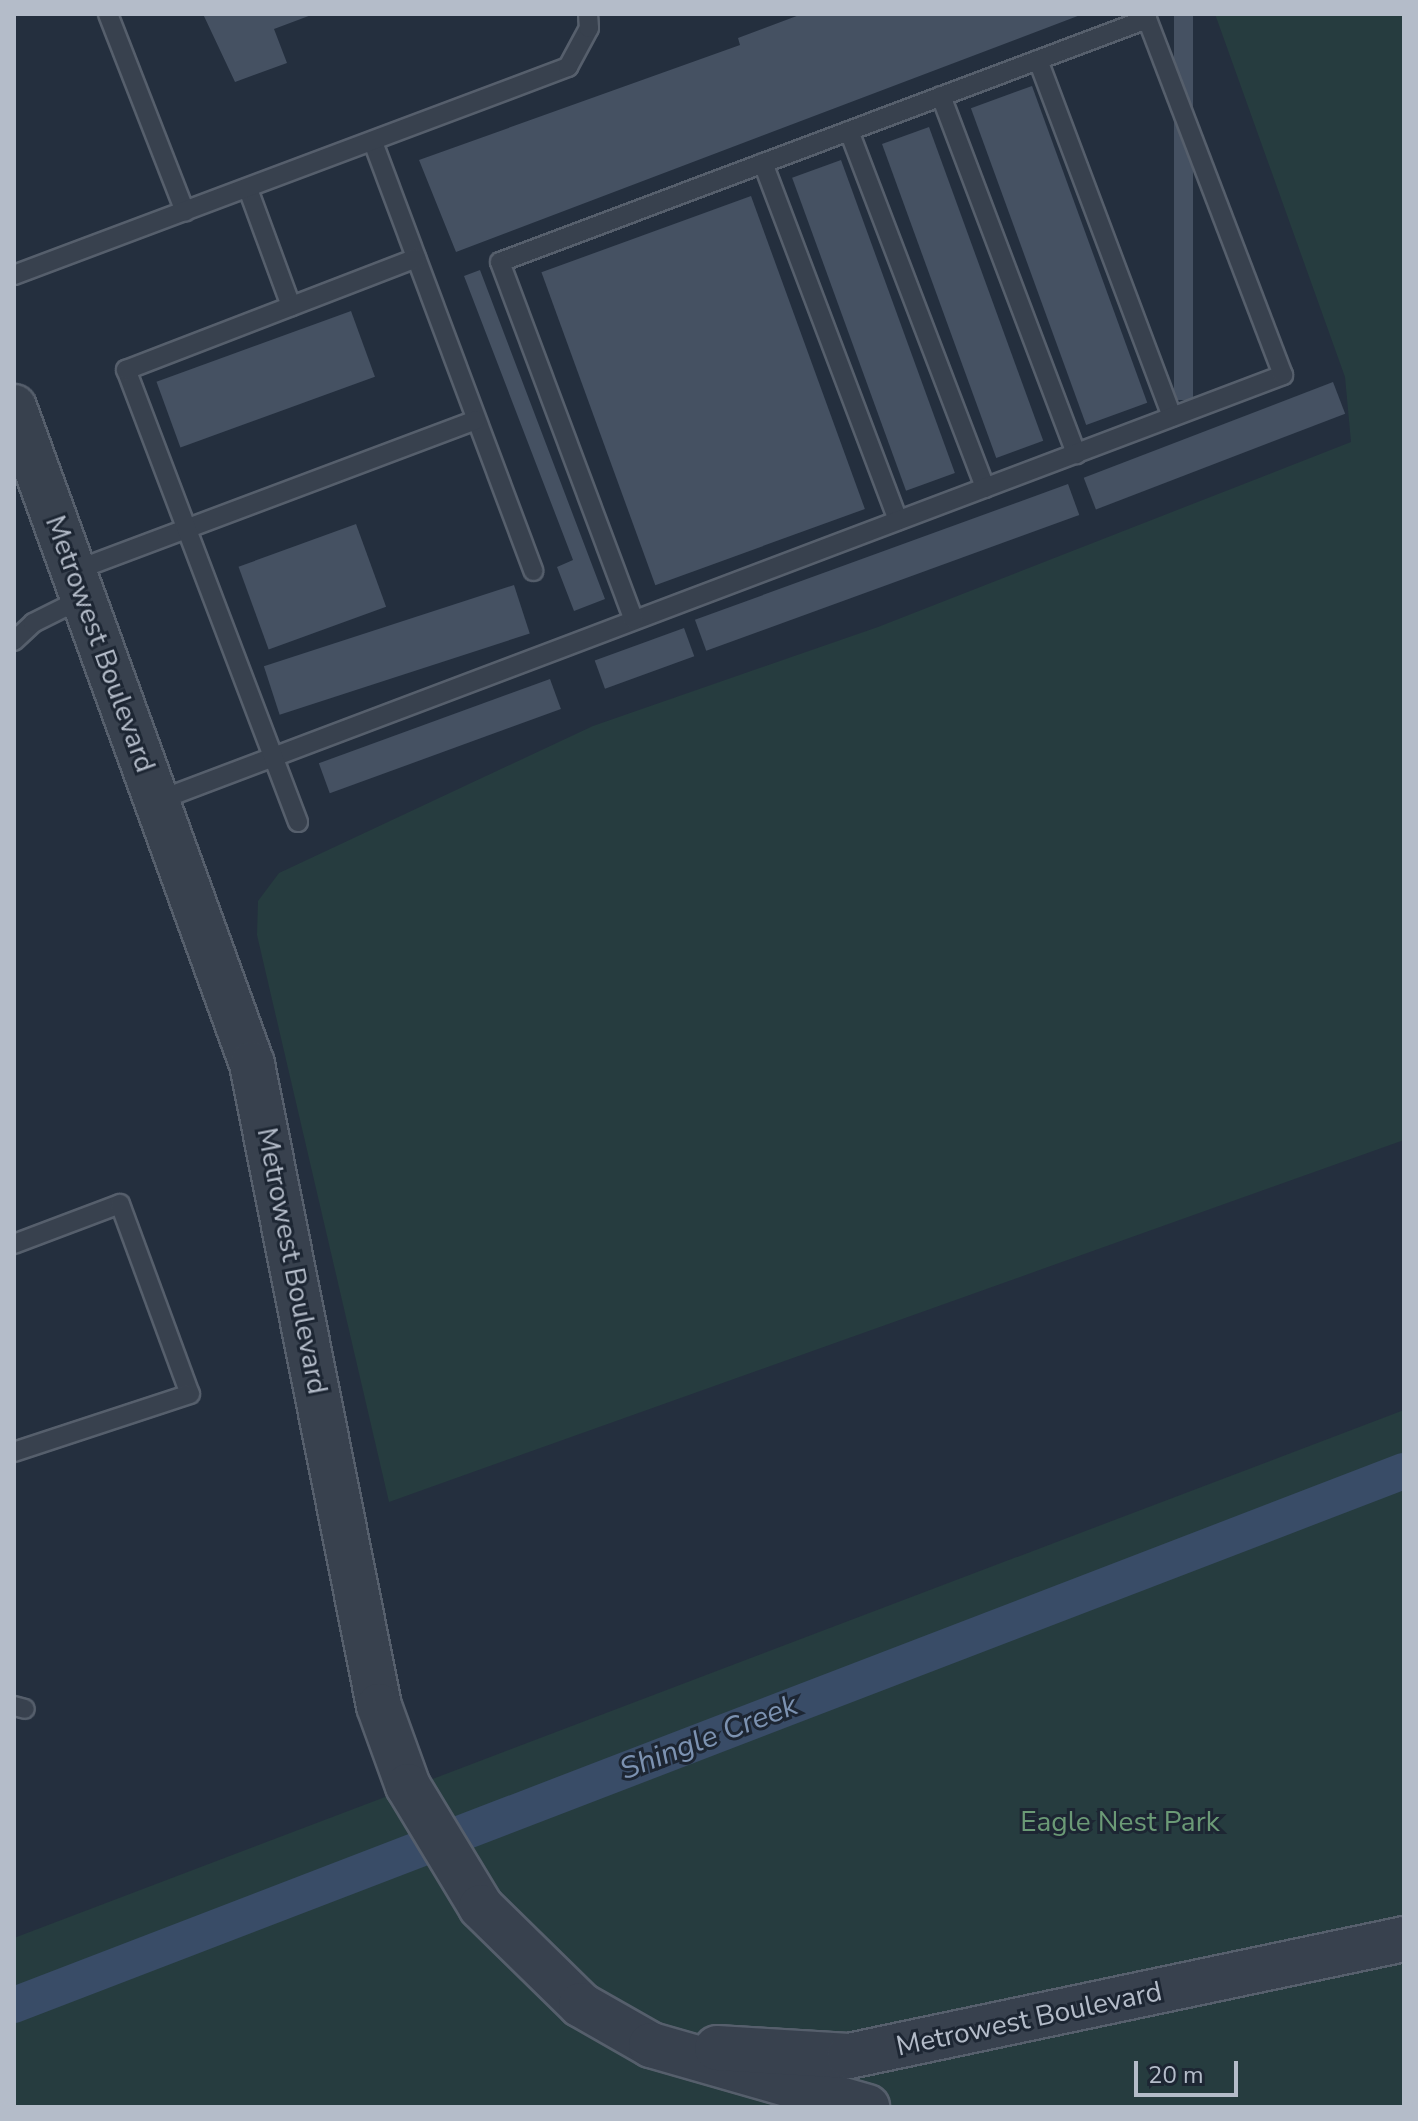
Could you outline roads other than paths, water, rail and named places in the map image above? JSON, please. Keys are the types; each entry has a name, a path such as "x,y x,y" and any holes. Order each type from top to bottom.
{"street":[{"name":"Metrowest Boulevard","path":"14,407 252,1064 379,1706 408,1786 481,1907 581,2005 651,2045 867,2107"},
{"name":"Metrowest Boulevard","path":"651,2045 849,2056 1404,1939"}],"lane":[{"path":"108,14 185,212"},
{"path":"14,275 568,67 580,51 588,14"},
{"path":"157,801 1283,375 1147,19 500,262 634,620"},
{"path":"1038,60 1172,417"},
{"path":"941,96 1076,454"},
{"path":"849,131 985,488"},
{"path":"373,142 533,571"},
{"path":"763,163 898,520"},
{"path":"248,189 291,306"},
{"path":"298,822 126,370 416,258"},
{"path":"14,641 23,621 78,584 186,528 476,420"},
{"path":"14,1244 120,1204 190,1394 14,1452"}],"waterway":[{"name":"Shingle Creek","path":"14,2005 1404,1471"}],"park label":[{"name":"Eagle Nest Park","path":"1120,1822"}]}
